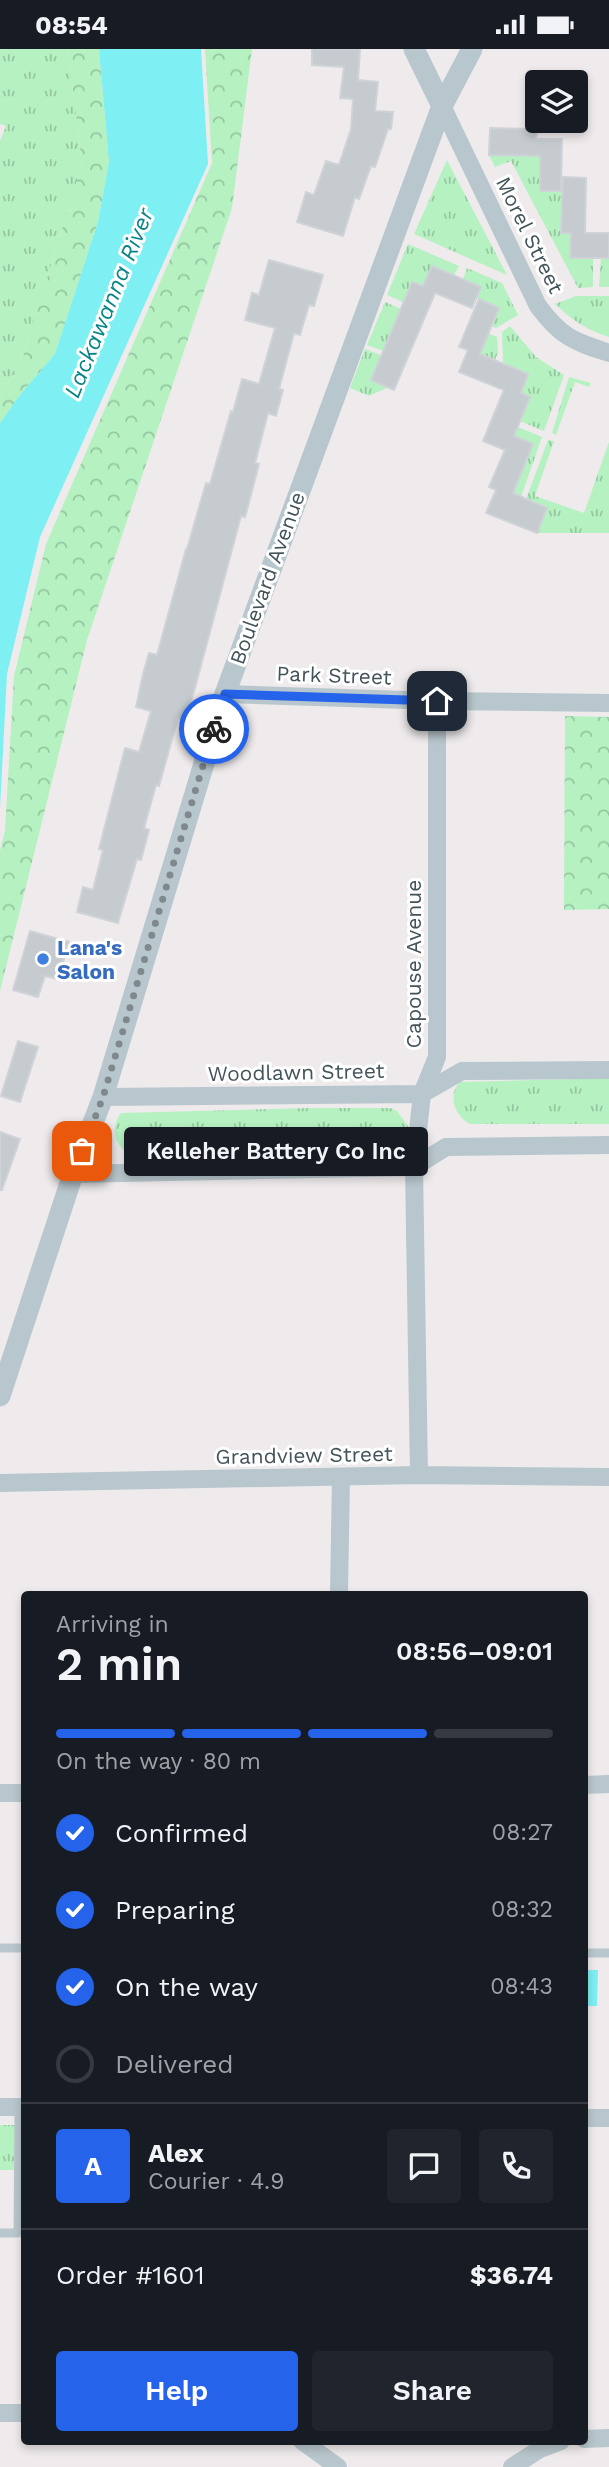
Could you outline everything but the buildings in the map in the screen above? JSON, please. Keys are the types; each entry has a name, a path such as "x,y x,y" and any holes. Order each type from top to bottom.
{"street":[{"path":"414,49 442,106"},
{"name":"Boulevard Avenue","path":"0,1396 73,1174 103,1097 225,694 442,106 472,49"},
{"name":"Morel Street","path":"442,106 538,306 555,328 572,340 609,353"},
{"name":"Park Street","path":"225,694 609,703"},
{"name":"Capouse Avenue","path":"419,1475 414,1167 422,1094 437,1057 437,701"},
{"name":"Woodlawn Street","path":"103,1097 422,1094 462,1071 609,1070"},
{"path":"73,1174 414,1167 446,1147 609,1145"},
{"name":"Grandview Street","path":"0,1483 419,1475 609,1477"},
{"path":"340,1591 341,1477"},
{"path":"588,1785 609,1784"},
{"path":"0,1793 21,1793"},
{"path":"0,2107 21,2107"},
{"path":"588,2118 609,2118"},
{"path":"0,2413 21,2413"},
{"path":"588,2439 609,2438"},
{"path":"307,2445 336,2466"},
{"path":"332,2445 336,2466"},
{"path":"512,2467 550,2445"}],"lane":[{"path":"0,1948 21,1948"},
{"path":"588,1953 609,1953"},
{"path":"0,2234 18,2233 21,2138"}],"green space":[{"path":"0,49 68,49 82,164 22,360 0,395 0,141 6,126 0,124"},
{"path":"68,49 99,49 109,162 98,222 55,354 0,423 0,395 22,360 82,164"},
{"path":"205,49 252,49 232,208 87,640 0,991 0,851 5,830 14,676 46,544 212,163"},
{"path":"489,155 540,156 540,191 562,191 562,233 571,233 571,258 593,258 593,287 578,288 511,161 495,167"},
{"path":"447,160 507,275 414,234"},
{"path":"408,244 459,266 454,275 432,266 423,286 412,282 403,302 387,295"},
{"path":"601,258 609,258 609,287 599,287"},
{"path":"467,268 502,283 518,315 496,328 491,326 499,308 476,298 481,287 463,279"},
{"path":"576,296 609,296 609,337 580,324 555,304"},
{"path":"385,302 401,309 383,351 367,345"},
{"path":"510,326 536,357 564,375 544,431 520,421 530,397 521,393 528,374 503,364 502,332"},
{"path":"488,333 497,337 498,352 495,360 480,354"},
{"path":"365,349 381,355 371,380 389,387 369,396 350,388"},
{"path":"569,377 591,383 589,387 575,382 556,435 552,433"},
{"path":"518,427 542,437 521,497 513,494 533,445 514,436"},
{"path":"548,440 554,441 535,496 584,513 609,442 609,533 537,533 547,508 526,499"},
{"path":"565,716 609,717 609,909 564,910"},
{"path":"609,1078 609,1124 470,1124 460,1116 453,1099 460,1082"},
{"path":"390,1108 397,1111 408,1126 405,1138 392,1151 346,1159 250,1154 131,1155 121,1147 115,1131 121,1113"},
{"path":"0,2125 15,2125 14,2170 0,2170"}],"water":[{"name":"Lackawanna River","path":"99,49 201,49 208,164 40,537 7,674 0,808 0,423 55,354 98,222 109,162"},
{"path":"588,1970 598,1970 597,2006 588,2006"}],"way so far":[{"path":"82,1151 103,1097 214,729"}],"place":[{"name":"Lana's Salon","path":"43,959"},
{"name":"Kelleher Battery Co Inc","path":"82,1151"}],"route":[{"path":"214,729 225,694 437,701"}]}
